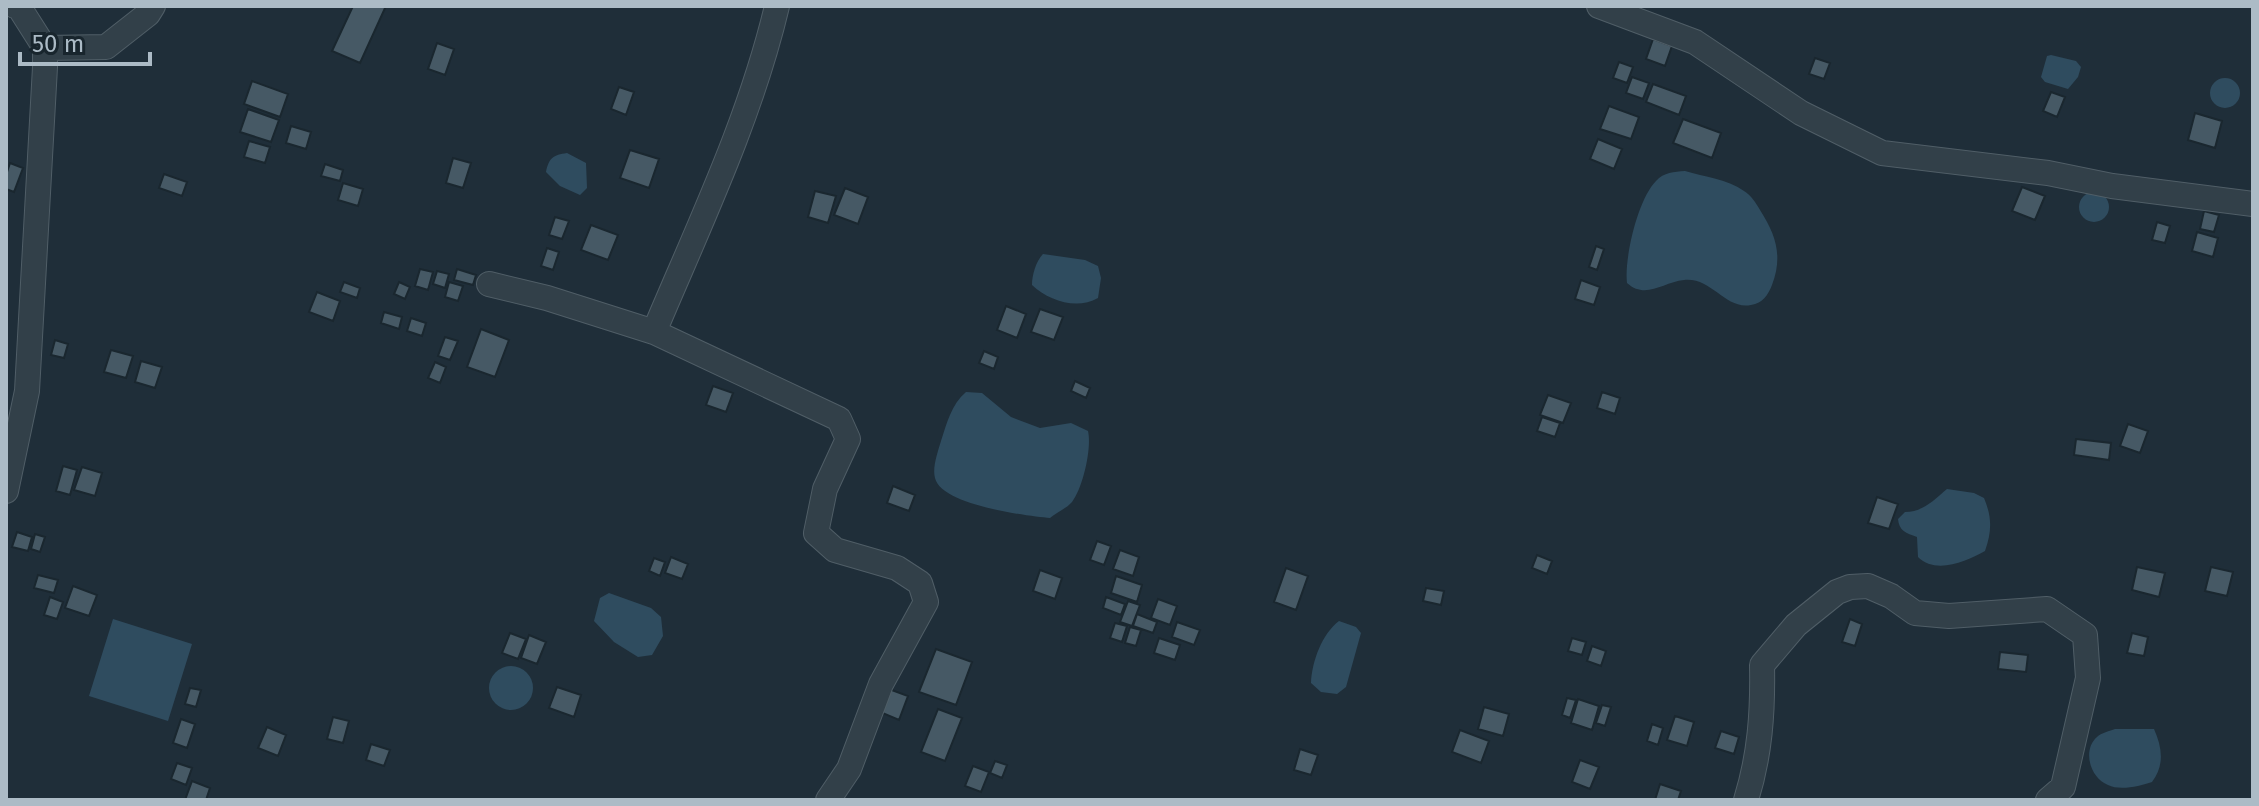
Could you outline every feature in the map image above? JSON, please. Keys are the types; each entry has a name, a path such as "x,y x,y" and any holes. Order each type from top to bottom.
{"street":[{"path":"6,491 27,391 45,48 19,7 15,6"},
{"path":"45,48 106,47 148,14 153,6"},
{"path":"654,332 737,140 765,57 777,6"},
{"path":"1599,6 1695,42 1801,113 1882,153 2048,173 2112,186 2253,204"},
{"path":"489,284 547,298 654,332 839,419 848,439 825,489 816,533 835,550 897,568 920,583 926,602 881,684 849,769 828,800"},
{"path":"1746,800 1756,767 1763,720 1762,665 1796,625 1837,592 1850,587 1868,586 1891,596 1915,613 1949,616 2047,609 2085,635 2088,678 2063,787 2048,800"}],"water":[{"path":"2047,56 2076,61 2081,67 2078,77 2068,89 2045,82 2041,77"},
{"path":"2225,78 2236,82 2240,93 2236,104 2225,108 2214,104 2210,93 2214,82"},
{"path":"567,153 586,163 587,188 580,195 560,186 546,172 552,158"},
{"path":"1685,171 1738,187 1751,197 1766,219 1774,237 1777,265 1770,289 1759,302 1751,305 1734,303 1694,280 1676,281 1648,290 1634,288 1627,283 1630,244 1643,201 1659,178"},
{"path":"2094,192 2105,196 2109,207 2105,218 2094,222 2083,218 2079,207 2083,196"},
{"path":"1043,254 1085,260 1098,266 1101,278 1098,298 1090,302 1072,303 1039,291 1032,281 1036,264"},
{"path":"966,392 982,393 1011,417 1040,428 1071,423 1088,431 1086,468 1070,504 1050,518 1039,517 968,502 941,487 934,474 937,454 950,415"},
{"path":"1947,489 1974,493 1984,498 1990,524 1985,551 1961,562 1942,566 1918,557 1917,537 1904,531 1898,519 1905,512 1928,505"},
{"path":"609,593 651,608 661,617 663,636 652,655 638,657 614,642 594,621 600,598"},
{"path":"113,619 192,644 168,721 89,696"},
{"path":"1339,621 1356,627 1361,633 1346,687 1337,694 1321,692 1311,683 1313,666 1323,641"},
{"path":"511,666 526,673 533,688 526,703 511,710 496,703 489,688 496,673"},
{"path":"2115,729 2154,729 2161,756 2152,782 2118,788 2097,776 2090,763 2092,743"}],"building":[{"path":"353,6 386,6 360,63 332,51"},
{"path":"1653,39 1672,46 1665,66 1646,59"},
{"path":"437,43 454,49 445,75 428,69"},
{"path":"1815,58 1830,63 1824,79 1809,74"},
{"path":"1619,62 1633,67 1627,83 1613,78"},
{"path":"1632,77 1649,83 1643,99 1626,93"},
{"path":"252,81 288,94 280,117 244,104"},
{"path":"1653,84 1686,96 1679,115 1646,102"},
{"path":"619,87 634,92 626,115 611,109"},
{"path":"2051,92 2065,97 2057,117 2043,111"},
{"path":"1609,106 1639,117 1631,139 1600,129"},
{"path":"248,109 279,120 271,142 240,132"},
{"path":"2195,113 2222,121 2215,148 2188,140"},
{"path":"1683,119 1721,133 1712,158 1673,143"},
{"path":"291,126 311,132 306,149 286,143"},
{"path":"1598,139 1622,149 1614,169 1590,159"},
{"path":"249,141 270,147 265,163 244,157"},
{"path":"630,150 659,159 649,188 620,178"},
{"path":"453,158 471,163 463,188 446,183"},
{"path":"10,163 23,168 14,192 6,189"},
{"path":"325,164 343,170 340,181 321,176"},
{"path":"164,174 187,182 182,196 159,188"},
{"path":"343,183 363,189 358,206 338,200"},
{"path":"2022,187 2045,196 2035,220 2012,211"},
{"path":"845,188 868,197 858,224 834,215"},
{"path":"815,191 836,196 828,223 808,217"},
{"path":"2204,211 2219,215 2214,232 2200,229"},
{"path":"555,217 569,221 562,239 549,235"},
{"path":"2157,222 2170,226 2165,243 2152,240"},
{"path":"591,225 618,235 608,260 581,250"},
{"path":"2197,232 2218,238 2213,257 2192,251"},
{"path":"1596,246 1604,249 1597,270 1589,267"},
{"path":"547,248 559,252 553,270 541,266"},
{"path":"420,269 433,272 428,290 415,286"},
{"path":"457,269 476,275 473,285 454,280"},
{"path":"437,271 449,274 445,288 433,284"},
{"path":"1581,280 1600,287 1594,305 1575,299"},
{"path":"344,282 360,288 357,298 340,292"},
{"path":"399,282 410,287 405,299 394,294"},
{"path":"449,282 463,286 458,301 445,297"},
{"path":"317,292 340,301 333,321 309,312"},
{"path":"1006,306 1026,314 1017,338 997,330"},
{"path":"1040,309 1063,317 1054,340 1031,332"},
{"path":"384,312 402,317 399,329 381,323"},
{"path":"411,318 426,323 422,336 407,331"},
{"path":"481,329 509,340 495,377 467,367"},
{"path":"445,337 458,341 450,360 438,356"},
{"path":"55,340 68,344 64,358 51,355"},
{"path":"111,350 133,356 126,378 104,372"},
{"path":"984,351 998,357 994,369 979,363"},
{"path":"141,361 162,367 155,388 135,382"},
{"path":"435,362 446,367 440,383 428,378"},
{"path":"1075,381 1090,388 1086,398 1071,391"},
{"path":"713,386 733,393 726,412 706,405"},
{"path":"1602,392 1620,398 1615,414 1597,408"},
{"path":"1548,395 1571,403 1563,423 1540,415"},
{"path":"1542,417 1560,423 1555,437 1537,431"},
{"path":"2128,424 2148,431 2140,453 2120,446"},
{"path":"2076,439 2111,443 2109,460 2074,455"},
{"path":"63,466 77,470 70,495 56,491"},
{"path":"82,467 102,473 95,496 74,490"},
{"path":"893,486 915,495 909,511 887,503"},
{"path":"1877,497 1898,504 1889,529 1868,523"},
{"path":"17,532 32,537 28,551 12,547"},
{"path":"35,534 45,537 40,552 31,549"},
{"path":"1097,541 1111,546 1104,565 1090,560"},
{"path":"1120,550 1139,557 1133,576 1113,569"},
{"path":"1537,555 1552,561 1547,574 1532,568"},
{"path":"671,557 688,564 682,579 665,573"},
{"path":"654,558 665,562 660,576 649,571"},
{"path":"2137,567 2165,573 2159,597 2132,590"},
{"path":"2211,567 2233,572 2227,596 2205,591"},
{"path":"1286,568 1308,576 1296,610 1274,602"},
{"path":"1040,570 1062,578 1055,599 1033,591"},
{"path":"38,575 58,580 54,593 34,588"},
{"path":"1116,576 1142,585 1137,602 1111,593"},
{"path":"73,586 97,595 89,616 65,608"},
{"path":"1426,588 1444,591 1441,605 1423,601"},
{"path":"50,597 63,602 57,619 44,615"},
{"path":"1106,597 1125,604 1121,615 1103,608"},
{"path":"1158,599 1177,606 1170,625 1151,618"},
{"path":"1128,601 1140,605 1132,626 1120,622"},
{"path":"1137,614 1157,622 1153,633 1133,626"},
{"path":"1850,619 1862,624 1855,646 1842,642"},
{"path":"1177,622 1200,630 1194,645 1172,637"},
{"path":"1115,623 1127,626 1122,642 1110,638"},
{"path":"1130,627 1141,630 1136,646 1125,643"},
{"path":"510,633 526,639 518,659 502,653"},
{"path":"2132,633 2148,637 2144,656 2127,653"},
{"path":"529,635 546,642 537,664 521,658"},
{"path":"1159,638 1180,645 1175,660 1154,653"},
{"path":"1572,638 1586,642 1582,655 1568,651"},
{"path":"1592,646 1606,651 1601,666 1587,661"},
{"path":"936,649 972,662 956,705 919,692"},
{"path":"2000,652 2028,655 2026,672 1998,669"},
{"path":"557,687 581,695 574,717 549,708"},
{"path":"190,688 201,690 196,707 185,704"},
{"path":"889,689 908,696 899,720 880,712"},
{"path":"1567,698 1576,700 1570,718 1562,715"},
{"path":"1578,699 1599,706 1592,730 1571,723"},
{"path":"1602,705 1611,707 1605,726 1596,723"},
{"path":"1484,707 1509,714 1503,736 1478,729"},
{"path":"938,709 962,718 945,761 921,752"},
{"path":"1675,716 1694,722 1687,746 1667,740"},
{"path":"333,717 349,721 343,743 327,739"},
{"path":"181,719 195,724 187,748 173,743"},
{"path":"1652,724 1663,728 1658,745 1647,741"},
{"path":"267,727 286,735 278,756 258,748"},
{"path":"1460,730 1489,741 1481,763 1452,752"},
{"path":"1721,731 1739,737 1734,754 1715,748"},
{"path":"371,744 390,750 384,766 366,760"},
{"path":"1300,749 1318,755 1311,775 1294,770"},
{"path":"1580,760 1599,767 1590,789 1572,782"},
{"path":"995,761 1007,765 1002,778 990,773"},
{"path":"177,763 192,768 186,785 171,779"},
{"path":"973,766 989,772 981,792 965,786"},
{"path":"192,781 210,788 206,800 185,800"},
{"path":"1660,784 1681,791 1678,800 1655,800"}]}
